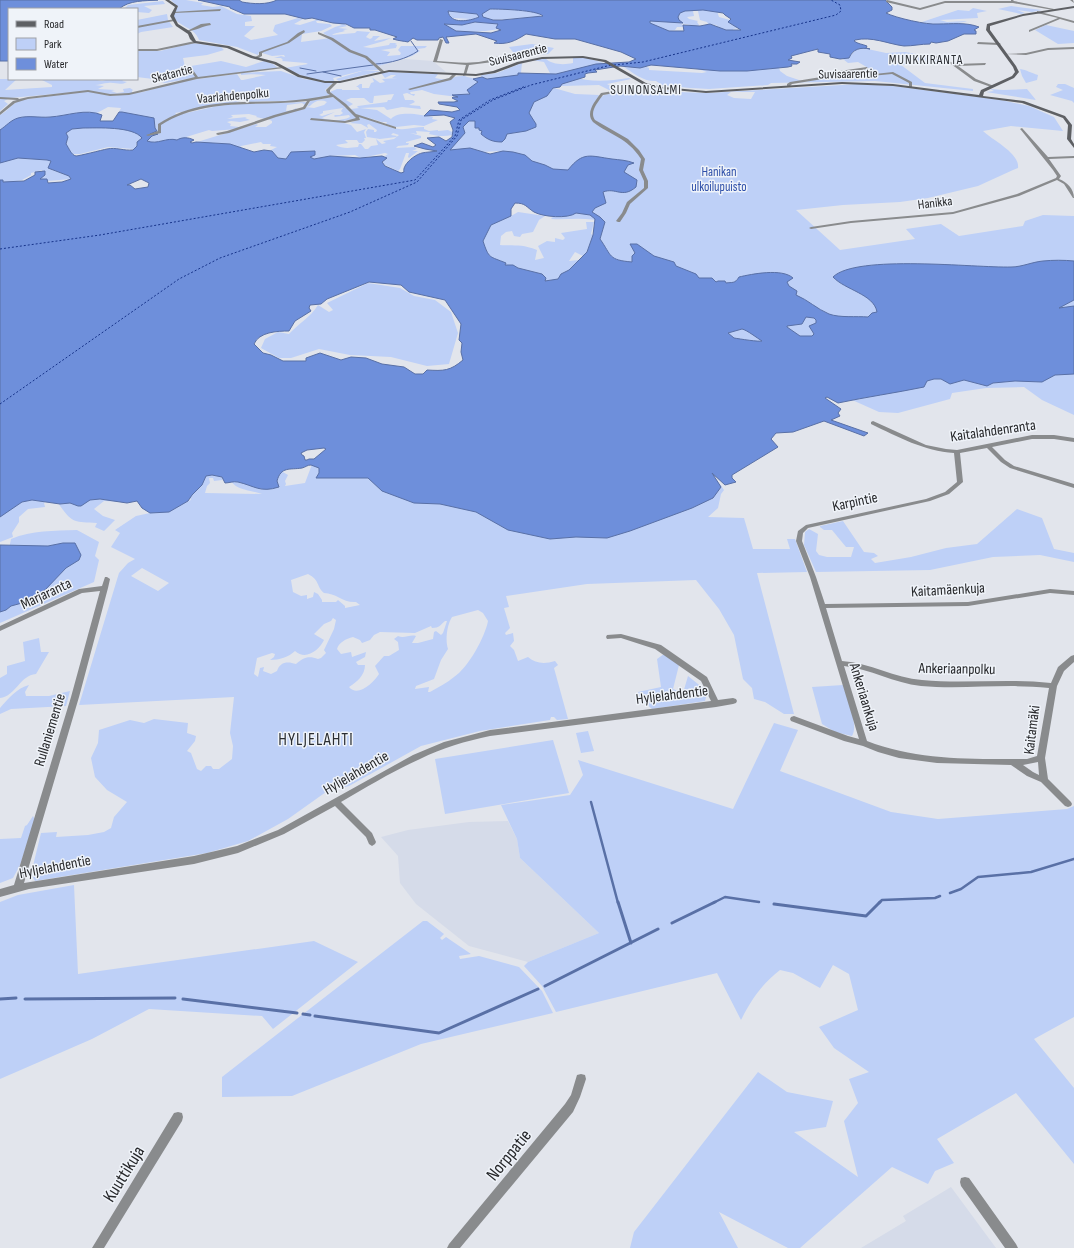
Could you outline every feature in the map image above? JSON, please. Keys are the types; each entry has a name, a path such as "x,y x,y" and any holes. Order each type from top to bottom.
{"street":[{"path":"138,50 157,50 195,42 188,31 178,26 174,20 172,16 176,6 167,0"},
{"path":"887,1 920,9 944,2 1012,1 1053,9"},
{"path":"981,95 982,91 1012,78 1016,74 1017,69 988,30 987,26 989,24 1038,12 1074,6"},
{"path":"174,12 220,10"},
{"path":"1038,12 1074,22"},
{"path":"1030,31 1061,19 1074,17"},
{"path":"138,27 156,22 174,20"},
{"path":"188,31 202,25 210,24"},
{"path":"255,58 261,55 260,53 265,50 288,43 299,33 304,31"},
{"path":"319,33 332,39 350,51 366,57 382,72"},
{"path":"441,40 435,62 468,64 492,61 499,58"},
{"name":"Suvisaarentie","path":"195,42 228,47 255,58 275,63 294,74 311,80 325,82 336,82 382,72 414,71 464,75 491,72 518,63 548,57 588,57 607,62 650,86 702,92 861,83 910,86 1018,101 1048,110 1064,117 1069,123 1069,139 1074,147"},
{"path":"978,43 999,44"},
{"path":"1007,54 1026,54 1048,49 1074,48"},
{"path":"934,56 956,65 975,80 992,86"},
{"path":"464,75 468,64"},
{"path":"956,65 986,64"},
{"path":"190,67 197,78"},
{"name":"Skatantie","path":"0,114 14,102 23,99 88,91 110,95 142,92 165,84 197,78 282,68"},
{"path":"789,86 791,83 822,78 826,74 867,68"},
{"path":"849,77 893,73 911,83 910,86"},
{"path":"410,89 450,79 455,74"},
{"path":"311,119 345,122 359,119 328,91 336,82"},
{"path":"618,221 624,213 628,203 646,188 646,182 641,170 643,159 636,148 621,135 596,122 591,115 597,100 602,94 650,86"},
{"name":"Vaarlahdenpolku","path":"148,134 160,132 159,125 174,115 192,109 240,103 309,100 333,96"},
{"path":"2,98 23,99"},
{"path":"2,98 14,102"},
{"path":"218,134 304,108 309,100"},
{"path":"355,115 395,128"},
{"path":"1022,129 1030,140 1048,158 1059,176 1057,179 1064,183 1074,197"},
{"path":"1048,158 1074,157"},
{"name":"Hanikka","path":"811,228 861,221 953,213 1018,195 1057,179"},
{"name":"Kaitalahdenranta","path":"873,424 928,447 938,450 957,452 1040,436 1074,440"},
{"path":"988,446 1003,461 1012,466 1074,486"},
{"name":"Karpintie","path":"822,606 799,541 799,535 802,529 812,525 928,500 947,493 960,482 957,452"},
{"name":"Rullaniementie","path":"18,888 75,696 107,579"},
{"name":"Marjaranta","path":"0,629 81,591 105,588"},
{"name":"Kaitamäenkuja","path":"822,606 968,604 1050,591 1074,593"},
{"name":"Ankeriaankuja","path":"822,606 864,743 891,754 907,757 1012,762 1027,762 1041,758"},
{"path":"610,637 621,636 658,647 704,679 716,704"},
{"name":"Kaitamäki","path":"1044,780 1041,758 1053,686 1061,669 1074,658"},
{"name":"Ankeriaanpolku","path":"839,663 859,666 920,683 1006,683 1053,686"},
{"name":"Hyljelahdentie","path":"0,893 18,888 222,854 253,844 281,832 425,752 456,740 490,733 733,701"},
{"path":"794,719 847,739 864,743"},
{"path":"1012,762 1030,774 1044,780 1068,804"},
{"path":"335,801 369,835 372,842"},
{"name":"Norppatie","path":"454,1248 569,1108 575,1097 581,1079"},
{"name":"Kuuttikuja","path":"98,1248 178,1117"},
{"path":"965,1182 1012,1248"}],"shaded area":[{"path":"405,59 433,61 446,72 382,70 379,66"},
{"path":"508,821 517,839 520,858 599,933 528,962 469,946 416,904 400,883 398,856 381,837 408,830 469,822"},
{"path":"951,1187 996,1248 861,1248 906,1221 903,1216"}],"green space":[{"path":"171,0 186,0 203,3 201,5 213,7 221,6 237,14 251,16 252,21 245,22 245,26 255,26 244,36 251,40 278,35 273,31 275,25 298,18 303,19 294,24 300,25 316,20 315,19 332,20 316,21 317,23 330,24 332,26 321,31 302,34 301,42 331,38 323,33 342,25 335,23 345,24 347,26 338,28 348,29 332,35 355,33 357,31 370,32 366,37 370,39 373,36 380,36 374,41 391,38 363,47 371,48 389,45 390,43 397,43 395,44 397,45 396,48 381,50 390,52 387,56 400,55 401,53 398,50 401,46 427,46 425,48 417,49 420,51 412,56 379,66 372,61 369,61 379,70 361,71 333,78 335,82 316,80 297,74 285,68 308,64 282,61 283,60 281,58 274,58 281,56 285,57 284,55 272,56 259,52 258,55 237,47 199,40 194,32 178,22 172,15 178,7"},
{"path":"163,1 165,4 144,6 152,10 149,13 138,12 138,8 125,8 128,5"},
{"path":"518,2 522,6 521,7 540,10 542,15 540,15 540,17 487,20 476,9 509,6 515,7 510,5"},
{"path":"1011,6 1042,10 1032,12 1017,10 1025,13 1021,14 998,9"},
{"path":"715,8 722,12 717,11 719,17 730,20 729,23 738,28 733,29 733,31 721,29 716,25 708,24 707,22 700,20 698,11 693,11 694,16 687,17 698,21 697,22 699,25 695,26 681,23 684,27 677,27 675,30 669,31 643,20 677,18 679,17 676,11"},
{"path":"973,8 987,11 977,13 978,18 940,20 947,22 967,21 958,23 939,24 922,22 958,10 969,11"},
{"path":"452,10 477,14 479,17 470,21 462,21 459,20 471,19 452,18 447,11"},
{"path":"167,14 168,20 173,27 138,34 138,20"},
{"path":"477,22 502,24 497,26 499,29 470,32 454,30 444,24 462,25"},
{"path":"1046,25 1074,31 1074,43 1058,44 1035,30"},
{"path":"192,43 221,47 224,50 207,55 183,58 185,67 221,61 246,67 264,61 273,64 278,68 193,78 165,83 153,79 138,77 138,51 160,51"},
{"path":"532,44 554,48 548,54 516,56 509,47"},
{"path":"863,48 886,53 905,52 933,57 943,62 901,65 925,83 973,89 973,91 875,81 771,83 768,85 709,89 690,88 662,85 656,81 643,79 624,67 650,65 654,66 644,66 649,68 649,70 702,73 707,72 698,69 779,67 780,71 787,76 805,82 870,69 858,62 848,63 843,59 848,58 857,49"},
{"path":"573,57 587,58 607,64 589,66 569,73 551,75 544,62 532,60 545,58 558,64 566,64 573,63"},
{"path":"522,63 521,73 524,74 498,81 482,77 481,75 497,73"},
{"path":"1020,69 1038,75 1037,80 1026,83"},
{"path":"281,71 304,79 333,83 325,90 330,95 309,100 246,102 245,101 250,100 249,97 239,93 216,96 218,99 241,102 175,113 177,115 218,106 236,104 307,102 305,105 302,103 287,105 286,111 296,108 297,110 265,119 249,114 231,115 233,117 227,119 247,117 245,118 250,120 227,122 231,124 230,126 239,127 247,125 237,129 209,130 186,137 189,139 154,145 147,141 152,136 151,134 119,112 121,108 108,107 97,113 102,115 100,121 45,117 0,135 0,115 21,100 83,92 111,96 143,92 182,81 237,74 241,80 243,80 266,75 241,75 241,73"},
{"path":"362,71 381,71 339,81 336,79"},
{"path":"389,72 438,74 435,78 441,79 465,76 479,82 477,93 458,97 434,94 422,90 410,92 411,94 415,94 414,96 407,93 403,94 405,100 413,100 415,102 409,105 420,106 421,109 402,107 387,110 384,107 360,108 377,110 391,119 395,116 410,114 433,117 432,119 438,120 424,126 414,125 396,127 386,124 387,122 366,117 391,127 402,129 424,127 424,129 429,131 448,130 452,132 452,135 443,136 429,134 430,132 416,131 417,134 410,133 421,136 421,138 406,142 409,143 408,145 398,146 396,148 414,147 417,149 412,151 418,151 409,158 409,153 406,153 398,171 383,164 383,161 386,158 385,156 388,154 385,153 361,158 355,155 328,156 320,160 279,161 271,150 277,147 270,146 271,144 263,144 261,142 241,146 240,148 242,149 220,144 197,142 256,124 258,125 255,127 266,127 272,123 272,121 268,119 306,107 314,108 324,105 327,102 320,101 307,107 310,101 333,97 357,118 340,122 351,125 357,132 366,129 364,132 366,138 364,138 365,140 362,143 359,143 357,140 345,140 348,143 336,145 349,148 358,147 359,144 361,144 365,149 368,149 371,146 378,145 376,139 382,144 386,143 383,141 394,139 399,135 393,133 391,135 397,136 396,137 380,139 367,137 366,132 368,129 374,130 374,132 377,130 369,124 367,125 368,128 361,124 350,123 360,119 351,109 359,108 357,107 358,106 387,102 388,100 391,100 394,94 374,96 373,103 370,103 364,98 351,98 346,100 353,104 348,107 330,92 337,89 360,90 356,87 360,84 362,84 362,88 369,88 371,83 374,82 372,78 380,83 385,82 382,79 398,78 392,78 396,75 391,75 385,78 381,73","holes":["343,108 341,111 343,113 340,115 334,115 334,117 349,115 350,117 340,120 332,120 322,118 335,112 322,116 319,115 323,113 323,111"]},
{"path":"571,76 586,80 607,81 631,79 607,84 618,90 611,91 599,85 561,86 553,83"},
{"path":"0,79 16,80 5,90 52,87 52,85 42,80 124,80 122,81 127,82 122,84 106,83 95,85 104,86 98,89 115,90 111,91 117,93 124,92 123,89 130,88 133,90 132,93 108,94 87,91 10,98 4,101 8,104 0,111"},
{"name":"Hanikan ulkoilupuisto","path":"859,84 893,86 1001,100 1029,106 1054,117 1063,131 1011,126 983,131 1005,147 1015,157 1018,168 978,186 928,198 900,202 843,205 796,210 840,250 915,239 906,229 941,224 959,236 1023,226 1025,221 1043,215 1074,216 1074,340 931,349 728,342 708,282 613,259 607,253 600,239 605,223 585,219 551,218 604,196 603,192 569,174 498,152 501,151 481,152 477,150 447,152 465,133 463,127 465,124 463,124 503,103 556,86 554,88 575,94 599,95 597,99 604,95 646,87 678,92 708,93","holes":["731,92 755,92 751,99 734,98 727,95"]},
{"path":"1058,84 1065,84 1074,88 1074,103 1072,101 1050,95 1063,90 1056,87"},
{"path":"990,89 1027,89 1036,100 986,92 994,91"},
{"path":"105,128 131,131 142,138 136,143 137,146 134,149 108,147 80,154 72,154 66,144 68,137 66,133 72,129"},
{"path":"51,155 52,170 69,176 71,179 47,181 40,179 43,176 42,170 31,173 31,175 22,180 2,182 3,180 0,180 0,157"},
{"path":"518,212 545,216 539,220 533,232 522,234 520,237 514,236 512,231 506,232 501,236 500,245 522,246 537,250 535,260 544,258 538,246 547,241 555,242 555,238 563,240 565,238 561,233 587,229 586,222 594,222 591,234 593,235 587,252 583,256 575,252 569,261 579,260 559,283 540,280 542,274 482,259 469,232"},
{"path":"368,283 400,288 414,296 435,300 451,312 458,333 449,364 427,366 391,357 350,355 319,349 291,358 279,358 261,348 265,339 278,332 289,334 312,313 318,305 329,312 333,310 327,303"},
{"path":"1074,346 1074,415 1042,400 1024,387 986,388 952,393 950,399 898,413 879,412 850,399 871,397 865,365"},
{"path":"695,447 725,485 712,473 724,490 721,494 718,508 708,517 744,518 753,549 790,549 787,539 795,539 807,572 757,573 794,714 784,714 765,702 754,699 752,688 743,679 734,635 719,609 696,580 587,584 506,596 509,607 504,608 510,628 505,633 506,635 513,633 514,641 510,646 514,650 518,661 528,657 541,663 555,661 558,665 554,668 568,719 557,720 554,717 551,717 550,720 480,731 421,746 349,786 326,792 288,819 248,841 207,853 35,881 31,874 41,833 57,832 56,837 88,835 104,832 111,828 114,817 127,802 107,790 95,777 91,758 98,743 99,730 130,720 144,723 154,719 188,723 187,733 196,736 195,741 187,751 191,753 197,769 201,771 206,766 211,766 213,769 219,769 232,759 233,746 230,733 234,697 79,705 119,573 128,563 135,559 111,547 120,533 115,530 136,516 150,513 142,508 137,501 180,505 191,500 182,480 189,475 281,471 288,475 285,481 285,486 305,483 314,459 323,455","holes":["228,474 233,484 262,494 205,493 207,486 210,483 209,478 213,478 214,481 222,480","142,568 169,583 158,591 131,576","308,574 312,576 324,593 328,593 347,601 356,602 360,605 345,608 345,606 338,600 336,602 322,602 318,594 314,592 313,597 307,599 307,595 301,596 293,592 291,580","478,610 483,613 488,621 475,652 459,673 430,692 428,692 429,687 415,689 416,686 434,679 441,660 448,649 447,637 450,620 452,617","333,618 336,620 334,629 324,650 326,653 321,658 306,658 296,664 284,663 278,668 277,671 271,674 263,671 264,667 260,668 258,677 254,674 257,658 272,653 275,654 270,660 284,658 295,651 303,655 308,655 316,651 324,640 314,634 324,624 331,621","447,621 441,635 436,631 434,632 433,639 418,643 412,643 416,636 398,636 394,639 398,642 399,650 389,656 384,656 375,666 379,674 370,685 357,691 349,687 358,680 364,672 365,665 358,665 356,662 365,657 366,652 352,657 351,652 341,654 337,649 339,644 343,641 353,637 360,640 362,643 370,640 374,635 380,632 415,633 431,626 432,628 440,626"]},
{"path":"0,481 126,502 104,501 94,509 103,516 115,520 104,531 95,527 97,523 78,522 70,518 58,503 46,501 44,503 45,507 28,509 19,517 19,522 12,533 13,537 0,542"},
{"path":"1017,509 1042,518 1054,549 1074,553 1074,562 1040,555 993,557 930,570 816,572 804,545 805,532 809,529 818,534 816,551 819,555 827,557 851,557 854,547 846,547 832,530 824,530 820,527 843,521 864,552 874,553 878,556 871,559 875,563 911,557 946,548 977,544"},
{"path":"77,530 99,542 95,556 99,560 94,582 0,623 0,594 11,539 35,532"},
{"path":"39,638 41,652 49,652 36,674 26,678 10,694 0,698 0,678 7,674 7,666 25,661 23,642"},
{"path":"664,654 679,665 673,689 683,693 688,676 703,688 707,694 705,701 652,709 639,698 638,692 661,687 657,659"},
{"path":"29,685 25,692 26,696 49,696 70,691 66,706 11,709 0,714 0,708 17,691"},
{"path":"843,685 853,718 854,731 852,736 835,732 822,724 812,687"},
{"path":"774,723 798,730 780,771 891,812 938,819 1067,809 1074,806 1074,1017 1034,1039 1074,1088 1074,1164 1016,1093 937,1139 954,1163 935,1171 928,1184 892,1167 800,1248 788,1248 719,1212 738,1248 630,1248 634,1232 758,1072 787,1092 833,1101 826,1127 794,1132 858,1177 844,1121 858,1103 849,1079 869,1072 834,1048 819,1027 858,1010 849,974 833,965 820,988 793,973 780,970 767,981 749,1005 741,1020 717,973 556,1012 542,986 524,966 528,962 599,933 520,858 517,839 501,805 570,795 583,775 578,760 733,809"},
{"path":"588,731 594,751 581,753 576,733"},
{"path":"553,740 569,793 445,814 435,759"},
{"path":"33,816 35,820 20,865 13,878 0,883 0,839 21,838 25,826"},
{"path":"74,885 78,974 314,941 358,962 273,1029 262,1016 149,1009 92,1039 0,1079 0,902 18,895"},
{"path":"423,921 427,921 444,934 440,938 442,940 446,937 471,954 459,956 460,959 479,956 519,967 542,991 553,1013 421,1044 292,1096 222,1097 222,1077"}],"water":[{"path":"0,0 158,0 132,2 120,8 8,8 8,61 0,61"},
{"path":"198,0 239,0 242,2 260,4 277,0 886,0 892,7 892,10 886,13 897,17 933,24 964,24 979,27 974,30 976,31 976,34 964,34 948,41 936,43 931,42 930,44 904,46 868,39 855,40 854,41 867,46 866,48 870,49 857,49 849,58 840,59 830,57 830,54 818,52 818,49 791,56 792,58 788,60 800,62 797,64 791,64 792,66 788,67 747,71 720,71 651,65 640,68 620,66 595,70 597,72 585,74 585,77 562,84 560,87 553,88 547,96 534,102 529,113 536,124 536,127 526,131 507,134 502,142 499,142 486,138 481,134 482,131 479,130 479,128 475,128 475,121 469,121 463,127 465,133 450,150 470,148 490,154 503,151 513,152 525,155 532,161 553,169 568,170 578,160 587,156 623,160 634,163 628,165 624,172 637,180 636,187 623,193 612,191 603,192 606,203 595,208 592,212 605,222 600,239 614,258 632,262 632,256 635,253 630,244 637,244 654,256 674,262 676,266 696,274 699,278 712,278 716,282 733,282 739,277 759,273 782,273 793,278 787,282 789,286 797,291 796,295 833,315 868,317 872,313 877,312 875,306 865,296 833,277 846,270 865,266 890,264 1011,267 1043,261 1074,261 1074,300 1059,308 1074,306 1074,374 1055,375 1042,382 1015,381 993,383 987,386 964,380 950,384 941,379 934,379 927,381 924,387 838,403 827,397 825,398 841,409 838,413 840,416 831,420 868,433 864,436 824,421 793,432 776,433 771,439 778,447 732,475 732,478 736,482 725,485 712,473 721,487 713,498 692,508 607,538 576,537 550,539 508,530 476,512 440,504 414,503 382,491 368,478 316,478 319,473 319,468 311,465 284,471 281,473 277,481 279,487 272,489 262,489 238,482 225,483 222,477 212,475 206,476 202,485 188,501 169,512 150,513 142,508 137,501 127,503 100,499 90,500 81,506 78,506 70,503 60,504 32,500 22,502 0,517 0,180 3,180 3,182 24,181 35,175 35,172 45,171 45,175 40,179 47,179 48,183 62,182 71,179 69,176 48,168 51,161 47,160 18,158 0,163 0,130 15,119 22,117 50,117 90,112 102,115 100,121 113,121 119,112 122,112 154,118 155,128 157,131 150,134 158,134 152,136 147,141 151,142 187,138 194,140 190,142 192,143 230,144 254,152 264,150 272,151 278,158 286,159 291,152 315,151 315,155 310,157 314,159 330,156 360,158 382,156 387,158 382,162 385,166 401,173 404,172 407,163 416,156 422,153 437,151 414,146 422,143 433,147 436,145 427,138 439,137 446,141 452,137 453,130 450,122 455,118 444,115 424,116 430,110 452,112 460,110 457,107 439,104 438,102 458,101 452,98 458,97 452,95 470,94 467,90 478,82 473,79 482,77 487,79 518,75 518,73 556,74 596,64 629,62 636,59 621,52 575,39 555,39 526,34 507,43 494,43 497,41 476,34 446,37 449,43 446,43 443,37 439,38 438,40 417,40 413,38 408,42 393,39 397,37 375,30 370,30 370,28 354,28 346,24 333,23 312,18 305,19 285,14 244,14 230,7","holes":["490,9 502,9 534,12 543,16 493,20 483,17 482,14","703,10 723,13 731,19 728,22 741,30 726,30 710,24 700,26 683,25 684,31 669,31 650,23 650,21 683,23 678,17 680,13 685,11","448,11 477,14 479,17 466,21 452,18","475,22 498,24 496,28 501,30 491,33 456,31 444,24 462,25","114,128 131,131 142,138 137,142 137,146 133,150 110,149 76,156 71,153 66,144 68,137 66,133 72,129","141,179 149,183 148,187 135,189 130,185 127,185","515,203 524,205 538,214 549,216 562,217 576,213 590,215 595,219 593,235 587,252 569,270 561,274 558,279 545,281 546,278 542,274 518,268 513,265 505,265 506,263 493,258 488,254 483,241 491,225 511,216 511,209","369,282 401,285 409,292 445,300 461,324 459,340 462,343 461,352 463,360 446,370 427,370 423,374 415,374 404,367 382,364 366,358 351,357 341,360 320,353 306,358 306,361 283,361 263,353 254,344 260,337 269,333 289,331 295,321 311,311 309,308 310,305 321,304 327,299","806,317 814,318 816,320 816,323 809,326 814,334 812,336 800,336 787,327 802,324","742,329 762,341 734,338 728,333","326,449 314,459 305,460 301,453 307,450"]},
{"path":"63,543 75,543 81,555 79,560 66,568 45,590 22,603 11,606 0,612 0,545 48,546"}],"waterway":[{"path":"376,64 398,60 418,51 411,41"},
{"path":"307,74 373,65"},
{"path":"300,68 316,71"},
{"path":"323,72 341,76"},
{"path":"591,802 618,903"},
{"path":"950,893 961,889 978,877 1031,872 1074,859"},
{"path":"774,904 866,916 882,900 935,898 940,896"},
{"path":"715,902 725,897 759,902"},
{"path":"618,902 631,943"},
{"path":"672,923 715,902"},
{"path":"631,943 658,929"},
{"path":"545,986 631,943"},
{"path":"315,1016 439,1033 538,989"},
{"path":"0,999 16,998"},
{"path":"25,999 175,998"},
{"path":"183,999 297,1013"},
{"path":"303,1014 310,1015"}],"ferry route":[{"path":"614,65 643,62 836,15 841,11 840,5 831,0"},
{"path":"0,404 179,279 220,258 350,212 417,182 457,136 461,120 493,100 531,85 611,65"},
{"path":"0,249 100,235 415,180 455,136 459,120 490,100 526,86"}],"district":[{"name":"MUNKKIRANTA","path":"926,60"},
{"name":"SUINONSALMI","path":"646,90"},
{"name":"HYLJELAHTI","path":"316,740"}]}
